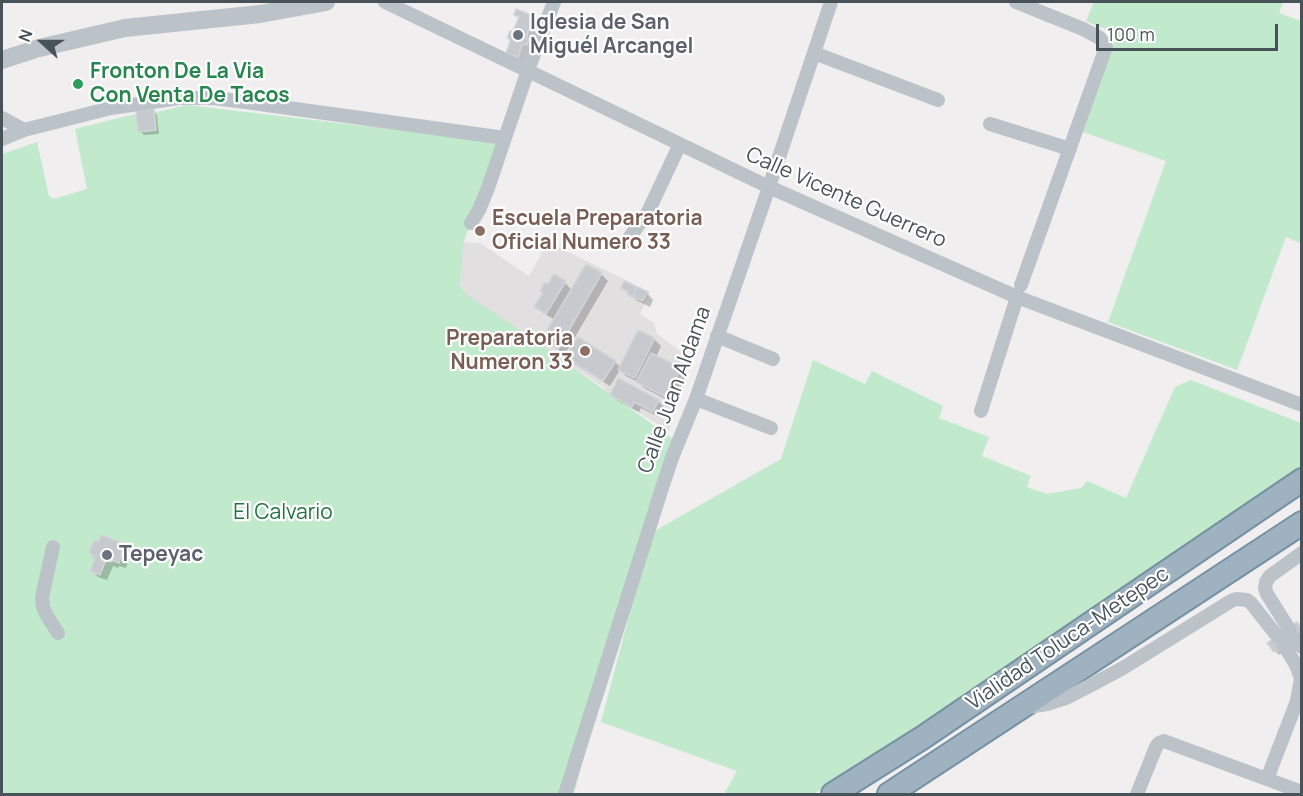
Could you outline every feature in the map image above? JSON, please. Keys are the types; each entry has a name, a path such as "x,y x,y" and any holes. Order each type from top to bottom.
{"highway":[{"name":"Vialidad Toluca-Metepec","path":"833,795 922,738 1302,480"},
{"name":"Vialidad Toluca-Metepec","path":"889,795 1302,524"}],"street":[{"path":"2,60 39,48 125,28 262,8 326,2"},
{"name":"Calle Vicente Guerrero","path":"386,2 769,187 1302,405"},
{"path":"471,223 483,202 554,2"},
{"name":"Calle Juan Aldama","path":"565,795 673,456 696,399 831,2"},
{"path":"981,411 1019,291 1106,46 1101,38 1083,29 1016,2"},
{"path":"814,53 938,100"},
{"path":"2,139 24,130 111,108 179,98 213,98 504,138"},
{"path":"2,118 24,130"},
{"path":"990,124 1070,149"},
{"path":"627,242 648,212 680,144"},
{"path":"717,336 773,359"},
{"path":"696,399 771,428"},
{"path":"53,547 42,597 43,607 58,633"},
{"path":"1267,779 1299,700 1301,674 1289,639 1267,594 1266,582 1270,576 1302,553"},
{"path":"1251,603 1267,594"},
{"path":"1020,708 1047,704 1076,693 1124,668 1231,601 1247,600 1289,639"},
{"path":"1137,795 1156,747 1164,741 1302,792"}],"shaded area":[{"name":"Preparatoria Numeron 33","path":"463,242 480,243 529,276 548,242 650,292 640,314 654,323 657,334 685,355 669,431 603,391 605,388 467,297 461,288 457,260"}],"green space":[{"path":"1094,2 1283,2 1279,13 1301,21 1301,243 1286,237 1237,370 1108,322 1166,161 1083,132 1117,34 1086,21"},
{"name":"El Calvario","path":"187,105 499,142 463,244 461,288 467,295 673,439 639,549 574,794 2,794 2,154 37,142 49,196 54,199 87,189 75,129 131,115"},
{"path":"813,360 865,384 872,371 943,406 939,418 989,437 982,456 1031,476 1027,487 1047,494 1081,488 1087,481 1126,498 1175,387 1191,380 1301,423 1301,472 814,794 724,794 737,771 601,722 651,533 781,459"}],"building":[{"name":"Iglesia de San Miguél Arcangel","path":"516,9 539,18 537,23 532,21 526,38 529,39 527,45 522,45 518,57 506,53 510,42 507,38 510,31 513,32 519,17 514,15"},
{"path":"154,109 156,130 138,132 136,111"},
{"path":"586,264 602,273 558,349 542,339"},
{"path":"554,274 566,281 546,314 534,307 543,293 540,291 545,282 548,284"},
{"path":"624,281 637,287 633,297 621,288"},
{"path":"637,287 648,292 643,301 633,297"},
{"path":"638,330 655,338 635,378 618,370"},
{"path":"578,337 616,361 603,381 565,357"},
{"path":"651,353 681,368 666,397 636,382"},
{"path":"618,378 659,400 653,412 634,402 632,407 610,395"},
{"name":"Tepeyac","path":"101,535 125,544 119,563 106,560 100,575 90,571 96,556 89,553 94,540 98,542"},
{"path":"1297,622 1302,632 1274,652 1267,643 1281,630"}],"place":[{"name":"Iglesia de San Miguél Arcangel","path":"518,35"},
{"name":"Fronton De La Via Con Venta De Tacos","path":"78,84"},
{"name":"Escuela Preparatoria Oficial Numero 33","path":"480,231"},
{"name":"Preparatoria Numeron 33","path":"585,351"},
{"name":"Tepeyac","path":"107,555"}]}
